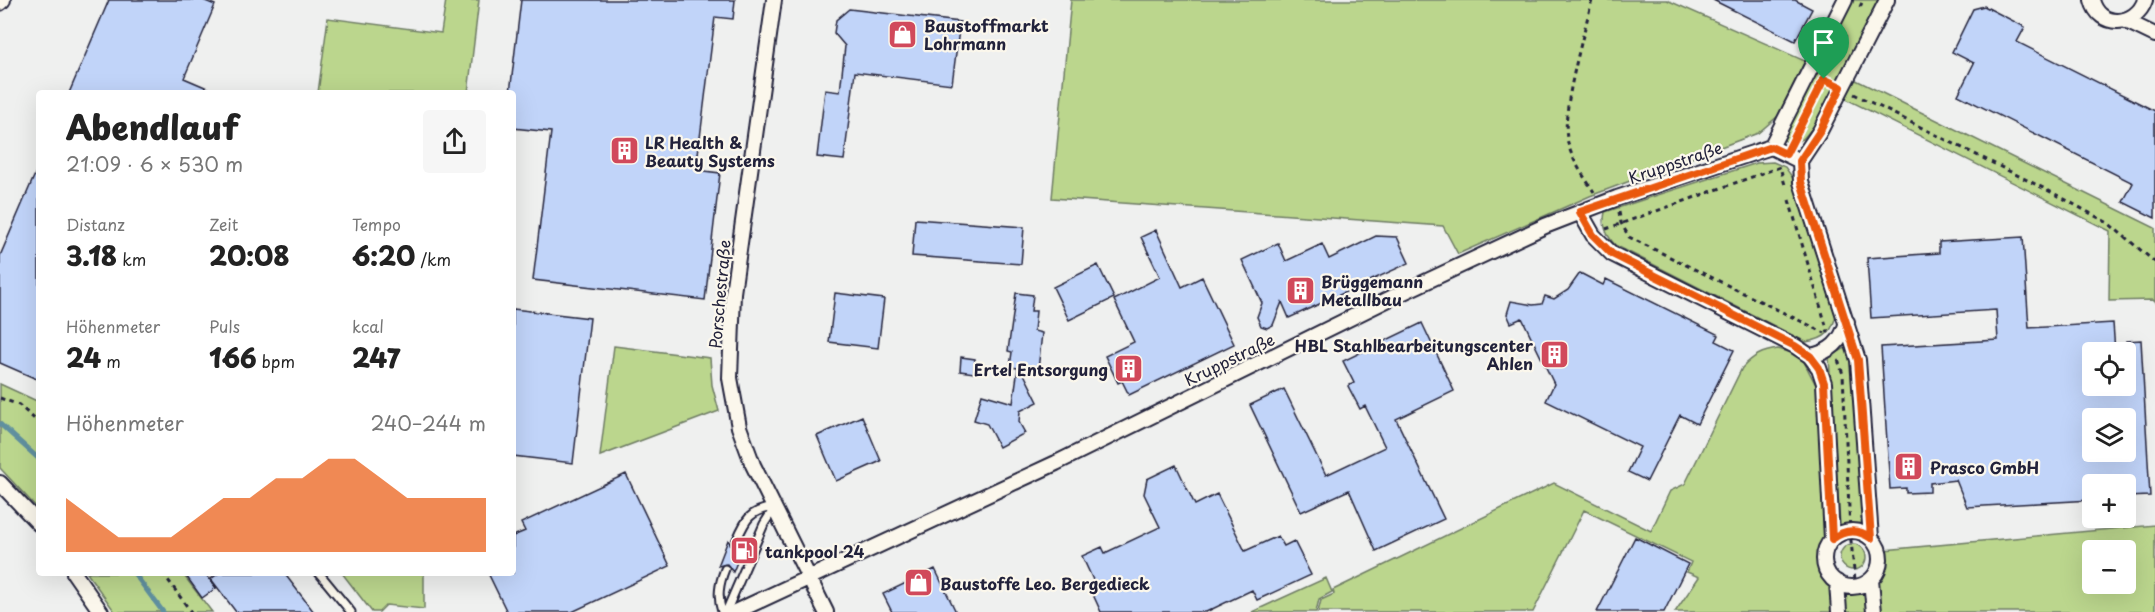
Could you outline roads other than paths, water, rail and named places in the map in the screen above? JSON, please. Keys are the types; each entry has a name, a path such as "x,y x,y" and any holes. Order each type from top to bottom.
{"street":[{"name":"Porschestraße","path":"774,0 734,293 730,378 739,427 753,465 808,578"},
{"path":"1800,161 1771,147 1845,0"},
{"path":"1871,538 1858,360 1801,182 1800,161 1820,131 1887,0"},
{"path":"2089,2 2104,18 2115,22 2126,21 2135,16 2145,0"},
{"path":"2126,21 2155,35"},
{"name":"Kruppstraße","path":"735,612 1056,463 1393,297 1580,212 1771,147"},
{"path":"1580,212 1593,235 1612,254 1774,334 1810,356 1819,368 1824,383 1832,539 1825,553 1826,569 1837,582 1856,587 1871,580"},
{"path":"1810,356 1822,354 1834,347 1842,336 1847,322"},
{"path":"0,483 36,521"},
{"path":"1832,539 1850,531 1864,534 1877,545 1880,564 1871,580 1874,612"},
{"path":"76,576 101,612"},
{"path":"808,578 826,612"},
{"path":"1837,582 1839,612"}],"lane":[{"path":"735,543 746,520 759,509 775,507"},
{"path":"724,612 764,524 775,507"},
{"path":"724,612 718,600 725,569"},
{"path":"321,576 351,612"}],"waterway":[{"path":"0,424 36,456"},
{"path":"136,576 163,612"}],"place":[{"name":"Baustoffmarkt Lohrmann","path":"903,34"},
{"name":"LR Health & Beauty Systems","path":"624,151"},
{"name":"Brüggemann Metallbau","path":"1300,290"},
{"name":"HBL Stahlbearbeitungscenter Ahlen","path":"1554,354"},
{"name":"Ertel Entsorgung","path":"1129,369"},
{"name":"Prasco GmbH","path":"1909,467"},
{"name":"tankpool 24","path":"744,551"},
{"name":"Baustoffe Leo. Bergedieck","path":"919,583"}]}
